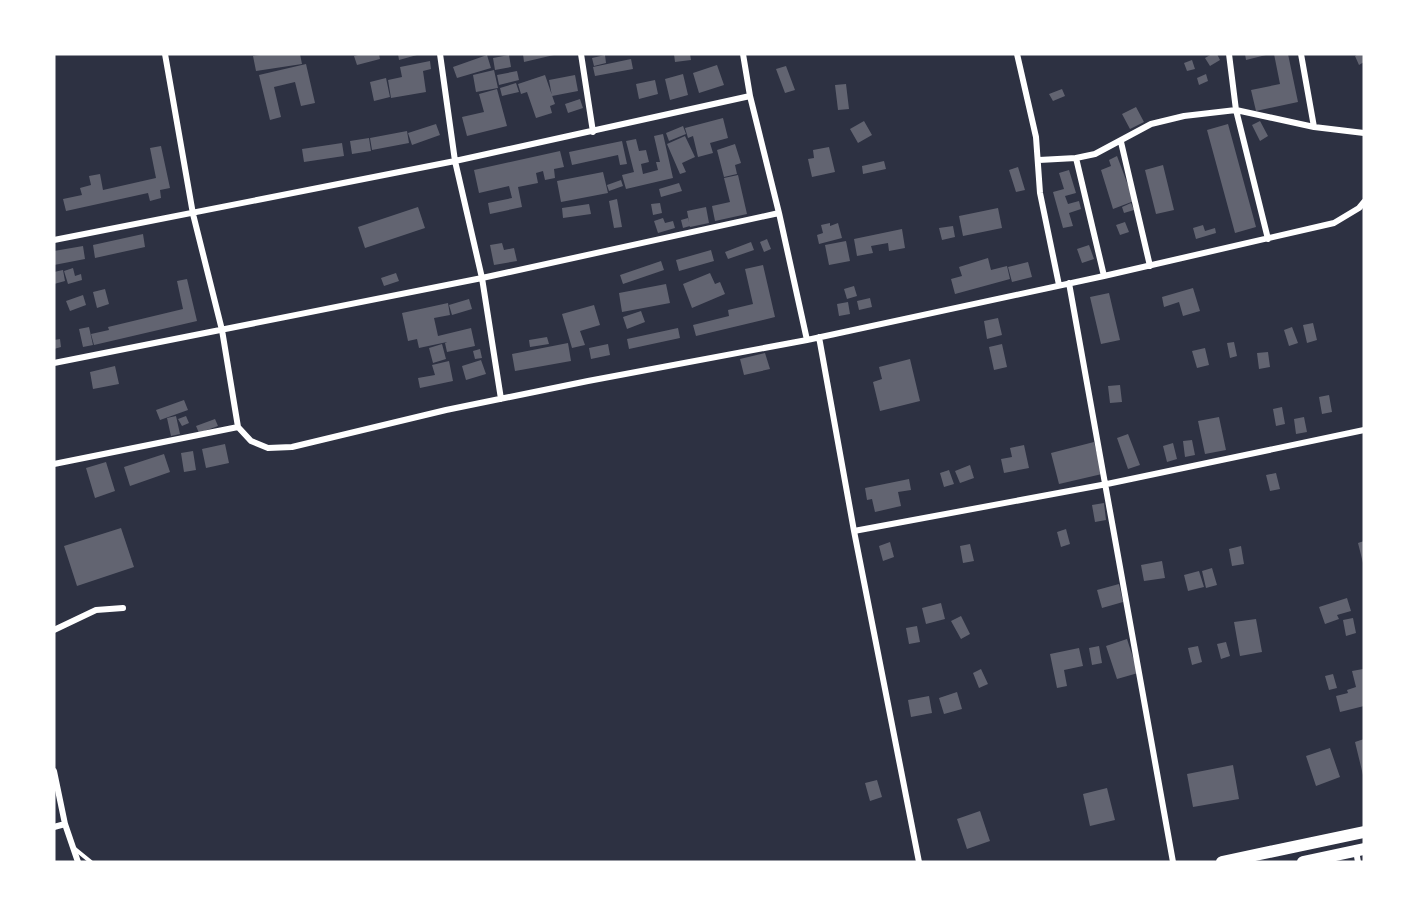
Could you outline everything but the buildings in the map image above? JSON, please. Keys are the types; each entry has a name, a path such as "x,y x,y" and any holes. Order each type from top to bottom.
{"main road":[{"path":"1222,862 1364,832"},
{"path":"1303,862 1359,854"}],"street":[{"path":"165,54 193,214 222,330 238,427 251,441 268,448 292,447 446,410 807,340 1150,266 1334,223 1359,208 1364,202"},
{"path":"440,54 455,161 482,278 501,399"},
{"path":"581,54 593,132"},
{"path":"743,54 750,96 807,340"},
{"path":"1017,54 1036,137 1040,193 1059,285"},
{"path":"1228,54 1236,111 1268,239"},
{"path":"1301,54 1314,127"},
{"path":"54,240 455,161 750,96"},
{"path":"1039,160 1076,158 1095,154 1151,124 1184,116 1236,111 1314,127 1364,133"},
{"path":"1120,142 1150,266"},
{"path":"1076,158 1104,276"},
{"path":"54,363 482,278 779,213"},
{"path":"1069,284 1107,484 1173,862"},
{"path":"819,337 854,531 919,862"},
{"path":"54,464 238,427"},
{"path":"854,531 1107,484 1364,430"},
{"path":"54,630 96,610 123,608"},
{"path":"54,771 65,824 78,862"},
{"path":"54,827 65,824"}],"lane":[{"path":"75,849 91,862"}]}
